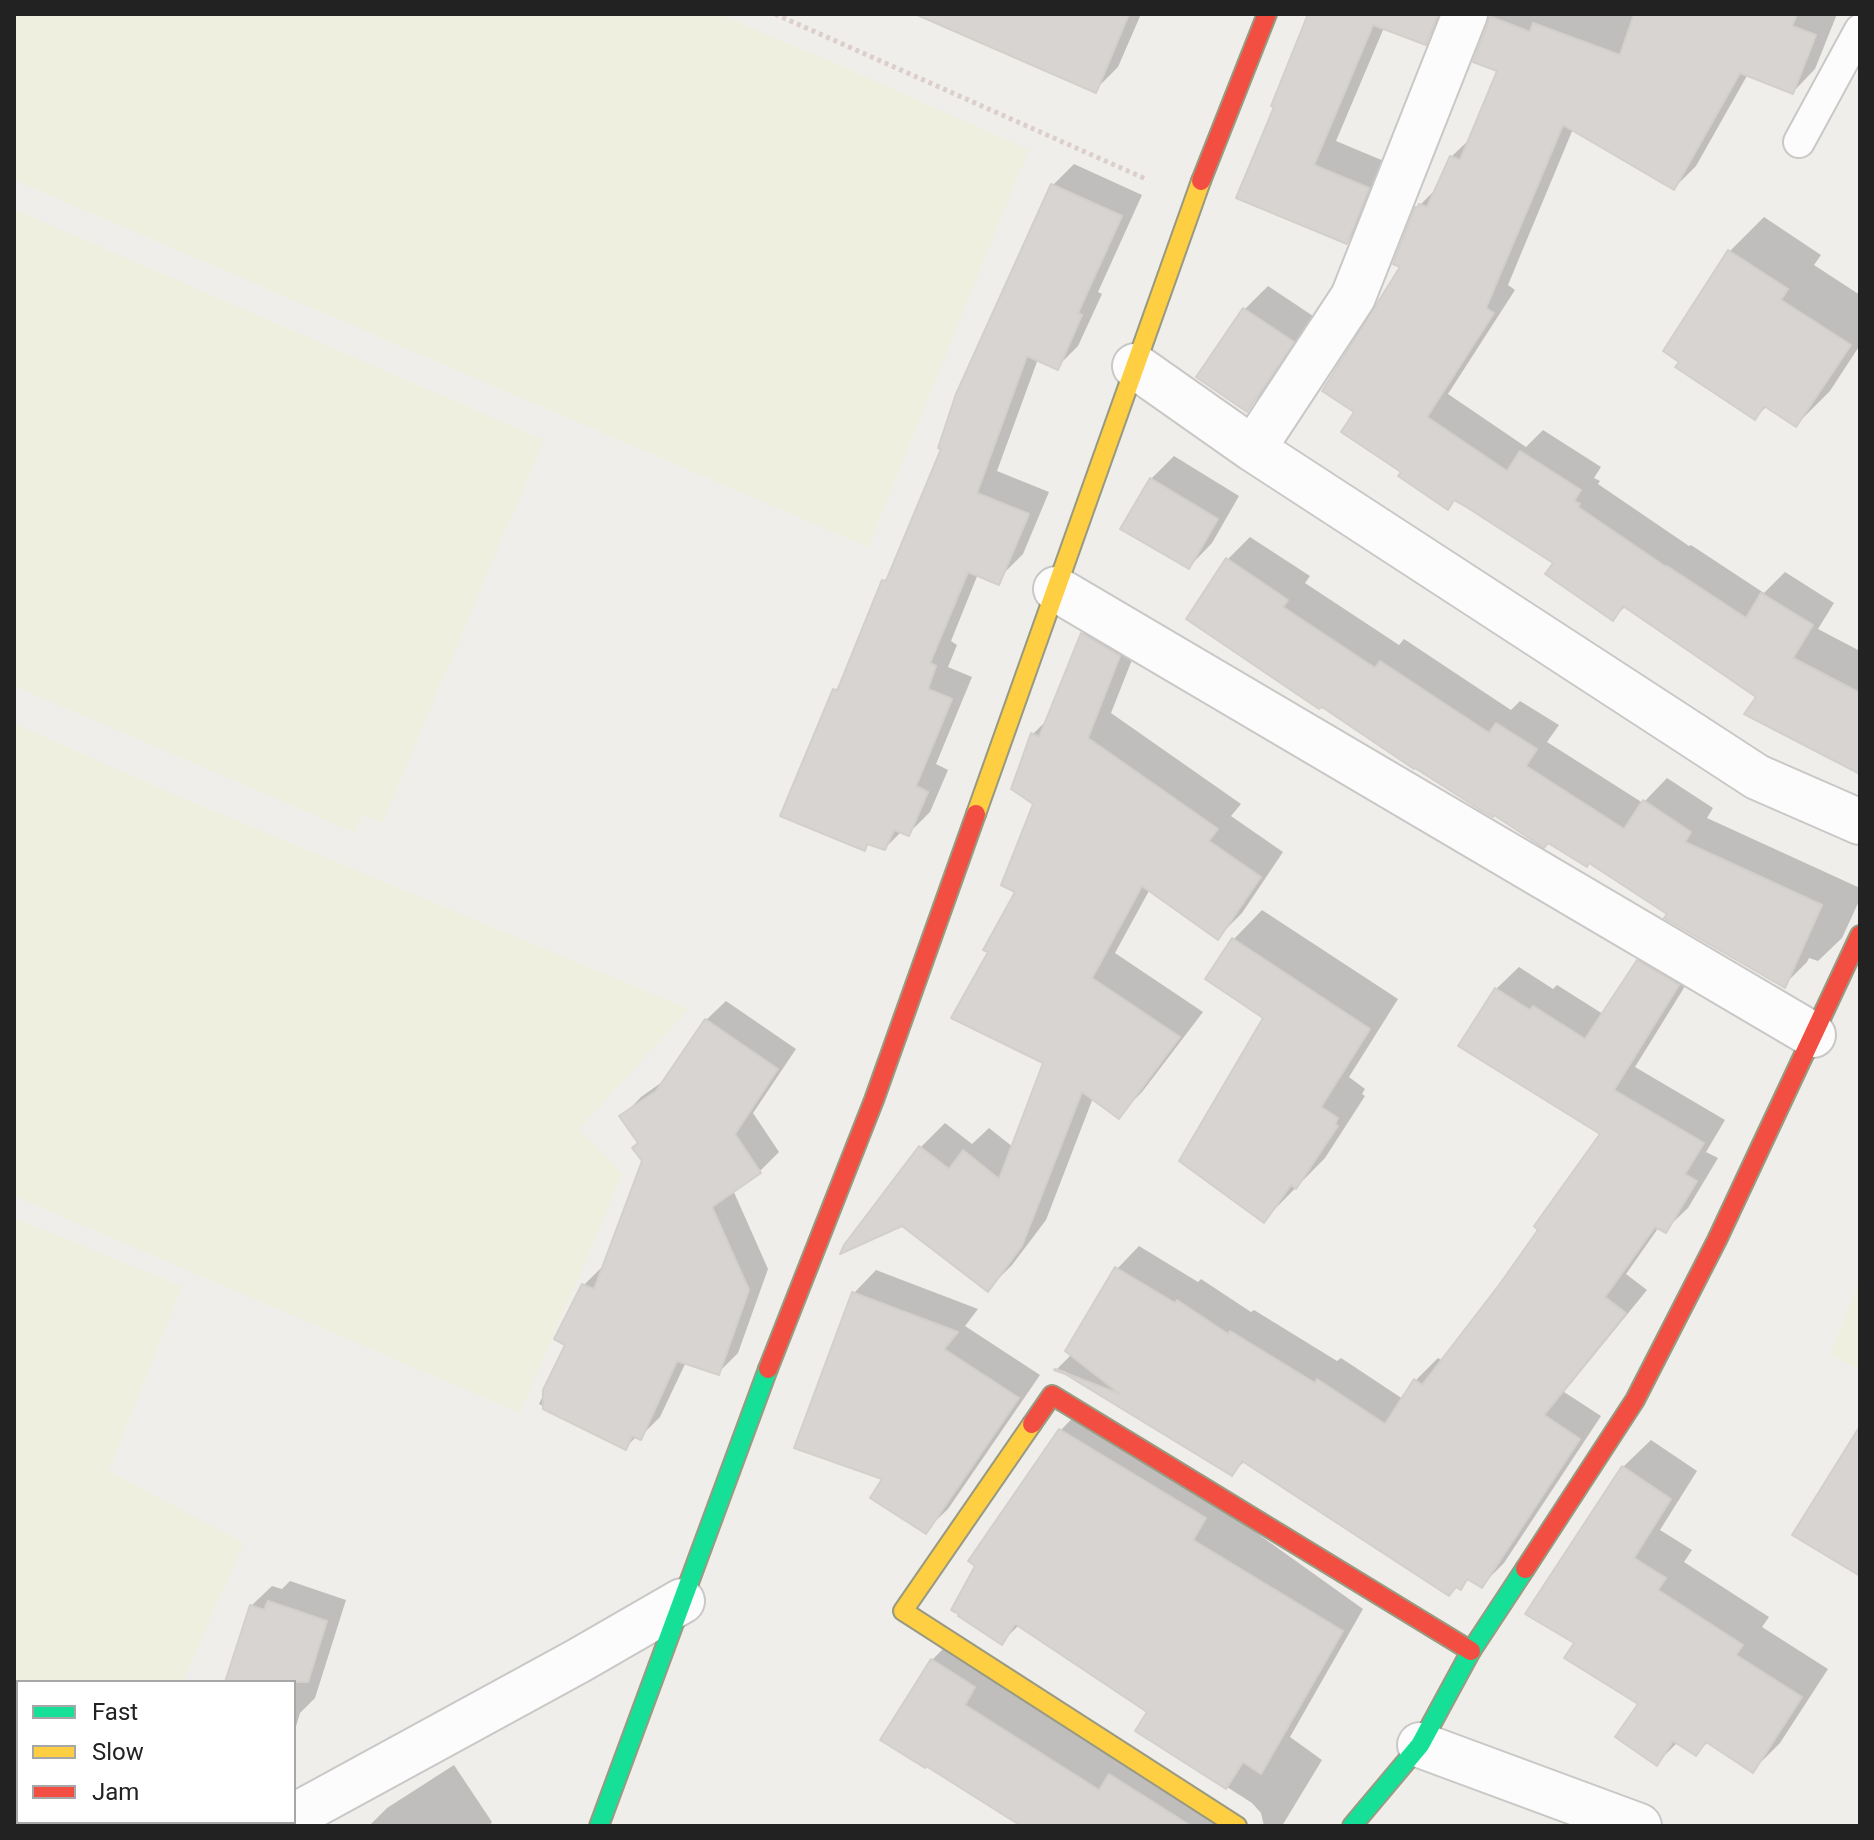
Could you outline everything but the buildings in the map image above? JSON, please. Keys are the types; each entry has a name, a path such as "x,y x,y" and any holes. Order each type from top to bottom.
{"street":[{"path":"599,1826 749,1417 874,1100 1194,200 1267,14"},
{"path":"1253,449 1353,297 1465,14"},
{"path":"1135,366 1253,449 1757,777 1860,822"},
{"path":"1056,589 1813,1035"},
{"path":"1352,1826 1420,1745 1471,1651 1635,1400 1717,1240 1860,935"},
{"path":"1237,1826 903,1611 1052,1395 1471,1651"},
{"path":"296,1815 682,1601"},
{"path":"1420,1745 1639,1826"}],"lane":[{"path":"1799,142 1860,30"}],"path":[{"path":"775,14 1194,200"}],"green space":[{"path":"14,14 719,14 1029,150 868,547 14,180"},
{"path":"14,209 544,440 382,824 363,815 356,833 14,686"},
{"path":"14,723 157,787 689,1009 579,1129 623,1174 520,1413 14,1196"},
{"path":"14,1218 182,1286 109,1471 244,1543 184,1680 16,1680 14,1696"},
{"path":"1860,1279 1860,1370 1830,1355"},
{"path":"14,1728 16,1824 237,1826 14,1826"}],"traffic: fast":[{"path":"599,1826 768,1369"},
{"path":"1352,1826 1420,1745 1471,1651 1525,1569"}],"traffic: slow":[{"path":"976,814 1201,181"},
{"path":"1032,1424 903,1611 1237,1826"}],"traffic: jam":[{"path":"1201,181 1267,14"},
{"path":"768,1369 874,1100 976,814"},
{"path":"1525,1569 1635,1400 1717,1240 1860,935"},
{"path":"1032,1424 1052,1395 1471,1651"}]}
